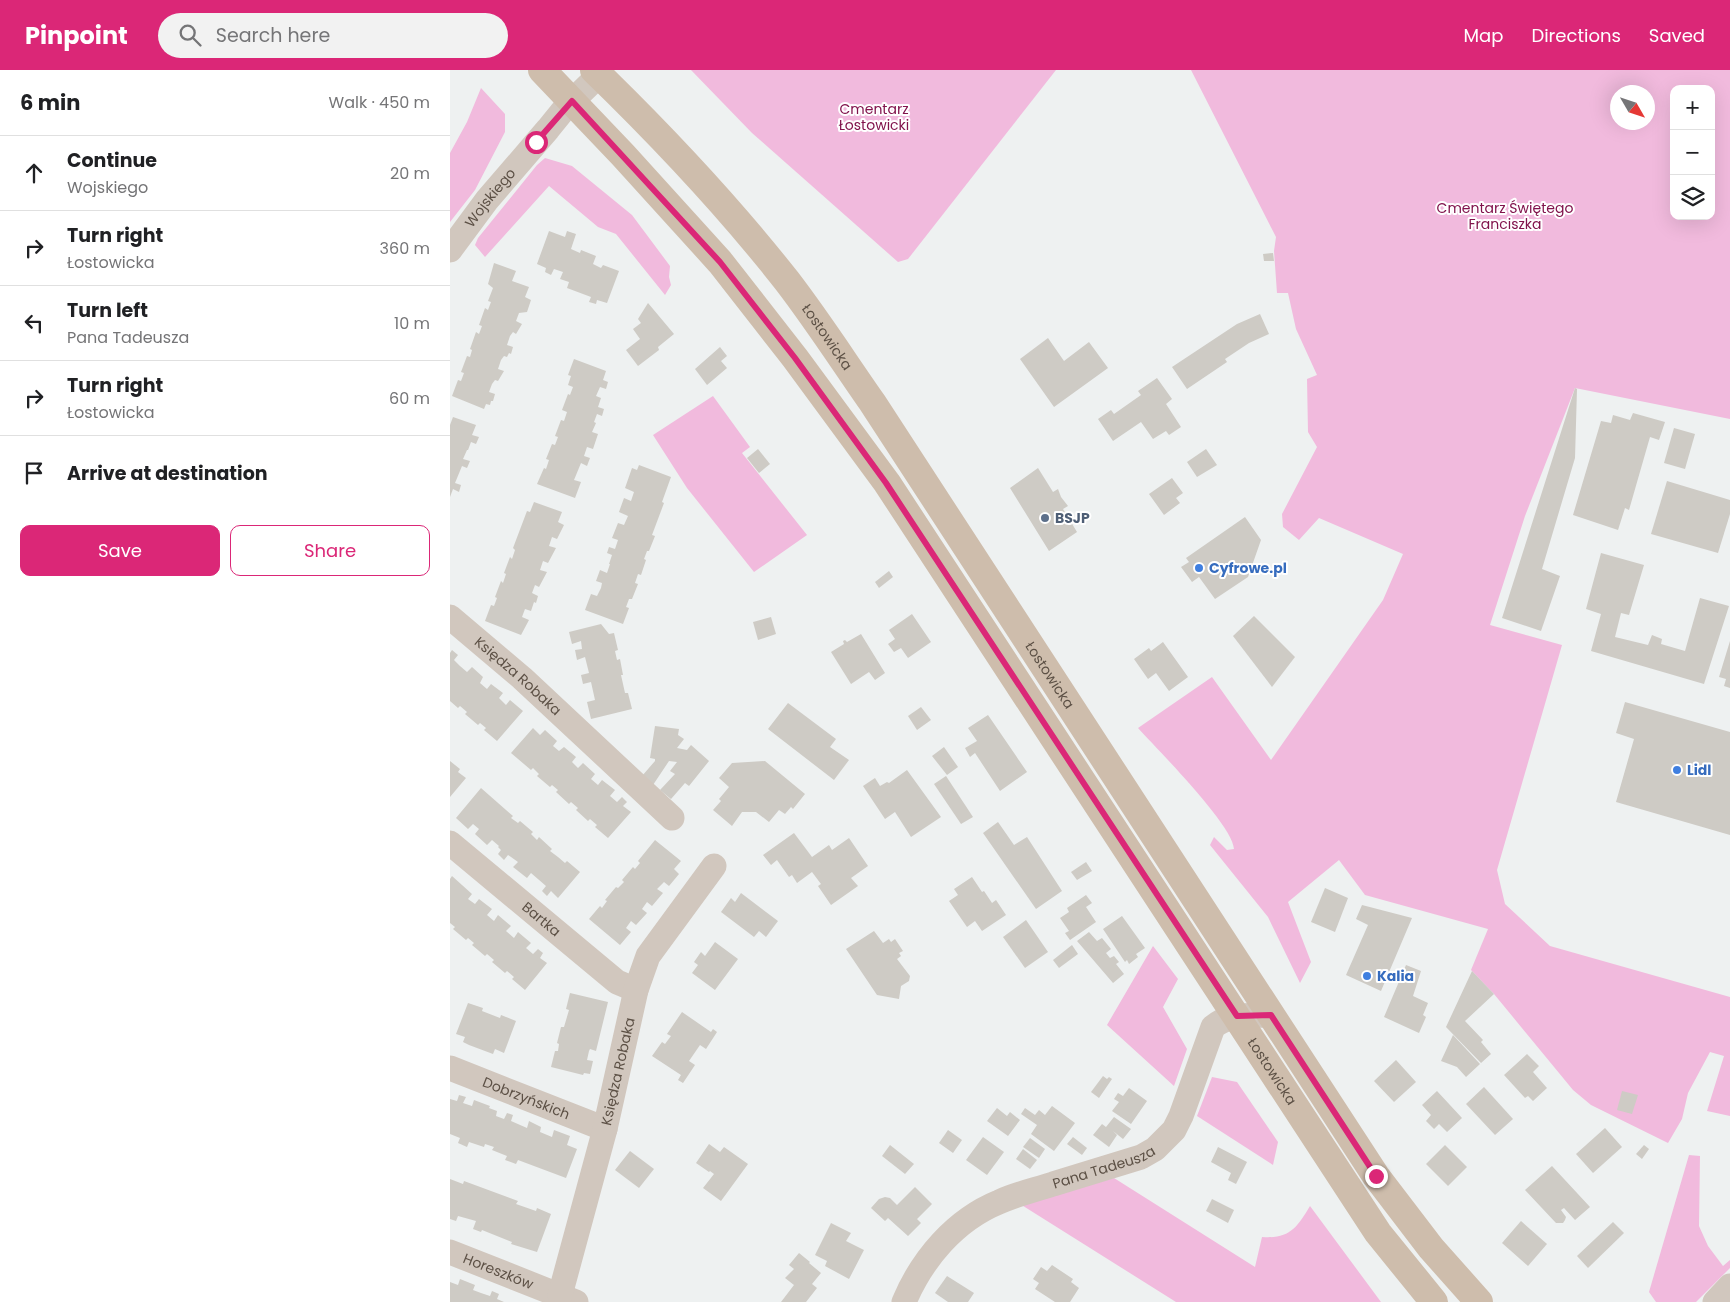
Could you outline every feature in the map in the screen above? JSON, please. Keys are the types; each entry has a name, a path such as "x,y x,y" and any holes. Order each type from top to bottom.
{"main road":[{"name":"Łostowicka","path":"542,70 720,262 795,358 881,475 1378,1232 1434,1302"},
{"name":"Łostowicka","path":"596,72 664,139 760,248 793,290 878,410 1376,1176 1432,1248 1479,1302"}],"street":[{"name":"Wojskiego","path":"450,250 487,200 596,72"},
{"name":"Księdza Robaka","path":"450,617 522,678 672,818"},
{"name":"Bartka","path":"450,844 617,982 636,990"},
{"name":"Księdza Robaka","path":"568,1299 636,990 648,956 714,866"},
{"name":"Pana Tadeusza","path":"904,1302 911,1285 926,1261 954,1231 971,1217 998,1202 1141,1157 1156,1148 1174,1130 1181,1116 1213,1027 1226,1018 1271,1015"},
{"name":"Dobrzyńskich","path":"450,1068 605,1129"},
{"name":"Horeszków","path":"450,1252 568,1299"},
{"path":"1715,1302 1730,1286"}],"green space":[{"name":"Cmentarz Łostowicki","path":"691,70 1056,70 908,259 898,262 752,133"},
{"name":"Cmentarz Świętego Franciszka","path":"1191,70 1730,70 1730,419 1575,388 1525,516 1490,625 1562,645 1497,870 1505,904 1550,946 1730,997 1730,1116 1707,1111 1724,1056 1710,1052 1688,1093 1682,1119 1668,1143 1591,1105 1573,1090 1494,994 1471,970 1488,929 1365,895 1339,860 1288,902 1311,962 1300,983 1268,917 1210,845 1214,837 1227,850 1234,849 1221,823 1193,787 1138,728 1212,677 1271,760 1383,600 1403,554 1319,518 1299,540 1283,527 1282,514 1317,447 1308,432 1307,379 1317,375 1296,329 1288,293 1277,293 1274,251 1276,237"},
{"path":"481,88 505,114 505,132 475,190 450,222 450,153 467,122"},
{"path":"545,158 572,166 632,215 670,266 669,277 671,285 665,295 616,234 598,227 549,186 485,257 475,245 478,238 537,165"},
{"path":"713,396 750,447 742,453 807,535 754,572 687,488 653,435"},
{"path":"1153,946 1178,979 1163,1007 1187,1049 1174,1086 1107,1025"},
{"path":"1212,1077 1237,1082 1278,1142 1273,1165 1197,1116"},
{"path":"1689,1155 1700,1156 1699,1226 1708,1246 1723,1266 1730,1260 1730,1268 1696,1302 1656,1302 1649,1292"},
{"path":"1114,1178 1255,1267 1262,1237 1286,1234 1296,1226 1310,1206 1381,1302 1176,1302 1020,1204"}],"building":[{"path":"549,231 565,237 567,231 576,234 571,249 580,253 581,250 596,256 593,264 601,268 603,265 619,271 607,303 597,300 596,304 589,302 591,297 567,288 569,282 560,279 563,272 554,269 551,275 545,272 546,268 537,264"},
{"path":"1273,253 1274,261 1264,261 1263,254"},
{"path":"494,263 516,271 512,281 529,287 525,297 531,300 527,312 519,313 516,321 522,324 516,334 513,332 510,336 507,345 513,347 511,354 509,353 507,357 504,356 501,360 498,369 504,371 498,381 495,380 492,384 489,392 495,394 493,401 491,401 490,405 486,404 484,409 452,396 458,380 461,381 464,373 461,372 467,356 470,357 472,350 470,349 476,332 479,334 482,326 479,325 485,308 488,310 491,302 488,301 493,288 488,284"},
{"path":"648,303 674,334 658,347 659,350 638,366 626,350 640,339 633,329 641,323 638,319"},
{"path":"1260,314 1269,334 1249,343 1225,359 1227,362 1187,389 1172,367 1237,324"},
{"path":"1048,338 1064,361 1089,342 1108,368 1054,407 1020,359"},
{"path":"720,347 727,356 721,361 727,368 707,385 695,369"},
{"path":"574,359 606,371 603,380 608,382 606,389 600,387 596,396 601,398 598,407 604,409 602,416 597,414 594,422 596,423 592,432 598,434 593,449 587,447 584,456 590,458 587,466 581,463 574,480 581,482 575,498 537,484 544,468 546,469 549,460 546,459 552,444 555,445 558,437 555,436 561,420 564,421 567,412 562,410 573,387 568,385 571,376 568,375"},
{"path":"1157,378 1172,399 1166,404 1181,427 1169,435 1166,431 1153,439 1141,422 1113,441 1098,419 1111,410 1114,414 1141,395 1138,391"},
{"path":"1575,388 1577,389 1575,458 1542,569 1560,576 1541,631 1502,618"},
{"path":"1633,413 1665,422 1659,440 1650,437 1629,510 1625,508 1618,530 1573,515 1601,421 1611,423 1613,415 1630,420"},
{"path":"453,417 476,425 472,435 479,437 476,444 471,442 463,459 470,461 467,468 462,466 455,483 461,485 459,492 453,489 450,497 450,425"},
{"path":"1674,428 1695,434 1685,469 1664,463"},
{"path":"758,449 770,464 759,473 747,458"},
{"path":"1206,449 1217,465 1197,477 1187,462"},
{"path":"639,465 671,477 652,535 655,536 644,559 646,560 641,575 638,574 635,583 638,584 632,599 629,599 626,607 629,608 623,624 585,610 591,594 597,596 601,588 602,583 596,581 600,570 607,573 612,555 607,553 609,547 615,549 618,540 612,538 618,523 624,525 628,516 619,512 624,498 631,501 634,492 625,488 632,468 637,470"},
{"path":"1038,468 1053,492 1058,489 1068,506 1063,509 1077,532 1049,551 1010,488"},
{"path":"1172,478 1183,493 1176,498 1180,503 1164,515 1149,494"},
{"path":"1667,481 1730,500 1730,514 1718,553 1651,534"},
{"path":"534,502 562,512 558,522 564,525 557,539 552,537 549,546 556,548 548,563 543,561 540,570 547,572 539,587 535,585 532,593 538,596 536,603 534,602 531,611 525,609 522,617 529,620 521,635 485,621 491,605 494,606 501,581 503,583 506,574 504,573 510,557 512,559 515,550 513,548 527,511 530,512"},
{"path":"1245,517 1261,540 1248,577 1215,599 1199,577 1192,582 1181,567 1189,562 1186,558"},
{"path":"1601,553 1644,565 1629,615 1621,613 1615,637 1648,645 1652,635 1662,639 1661,644 1685,651 1700,598 1729,606 1704,684 1591,651 1601,614 1586,609"},
{"path":"889,571 893,577 879,588 875,582"},
{"path":"912,614 931,642 908,658 901,648 894,652 888,644 895,639 889,630"},
{"path":"1254,616 1295,657 1272,687 1233,636"},
{"path":"771,617 776,634 758,640 753,622"},
{"path":"601,624 609,634 614,633 618,650 615,651 617,660 620,659 625,693 628,693 632,709 591,719 587,702 595,700 591,682 583,684 581,675 589,673 585,657 577,660 575,650 582,649 581,641 572,644 569,632"},
{"path":"861,634 885,673 875,680 869,672 851,684 831,652 844,644 843,641 847,642"},
{"path":"1730,641 1730,688 1724,686 1726,679 1719,677"},
{"path":"1163,642 1188,677 1169,691 1156,673 1148,679 1134,659 1149,648 1151,651"},
{"path":"452,650 458,655 454,660 460,666 467,672 472,667 483,677 480,683 487,689 491,684 503,693 499,698 506,705 510,700 523,711 497,741 484,730 486,728 480,723 478,725 465,714 467,712 460,706 458,708 450,701 450,653"},
{"name":"Lidl","path":"1625,702 1730,732 1730,835 1616,802 1634,739 1616,733"},
{"path":"788,703 836,739 830,747 849,760 834,780 768,729"},
{"path":"921,707 931,720 917,730 908,716"},
{"path":"988,715 1027,772 1000,791 975,753 970,757 965,748 977,741 968,728"},
{"path":"655,726 679,729 678,735 684,739 677,748 687,750 691,745 709,761 689,786 685,783 671,799 660,790 675,774 670,771 677,762 669,761 653,785 642,776 655,761 655,759 650,758"},
{"path":"533,728 540,735 545,730 557,741 553,746 559,751 564,747 576,757 572,762 578,768 583,763 595,774 591,779 598,785 602,780 615,790 610,796 617,802 622,797 627,802 623,806 631,812 608,838 595,827 597,825 590,819 588,821 576,810 578,808 571,802 569,804 556,792 558,790 552,785 550,787 537,776 539,774 533,768 531,770 511,753"},
{"path":"944,747 958,767 947,775 932,756"},
{"path":"450,761 460,769 458,772 466,778 450,797"},
{"path":"765,761 805,794 793,809 791,807 785,814 779,810 769,822 756,812 742,812 732,826 713,810 729,787 719,778 732,763"},
{"path":"907,770 941,817 911,837 895,812 885,819 863,786 875,778 880,786 887,782 889,783"},
{"path":"946,776 973,817 961,824 934,784"},
{"path":"481,788 513,816 511,818 518,823 520,821 533,832 531,834 537,840 539,837 552,849 550,851 565,863 567,861 580,872 558,898 551,891 547,896 542,891 546,886 531,873 527,878 513,867 518,862 511,857 508,855 504,860 498,854 501,850 499,846 492,840 487,845 475,834 479,829 473,824 468,829 456,818"},
{"path":"998,822 1014,845 1027,837 1062,891 1036,909 983,833"},
{"path":"794,833 812,857 829,845 832,850 849,838 868,866 851,878 858,886 831,905 818,886 821,884 812,872 797,883 792,875 789,877 777,860 771,865 763,855"},
{"path":"655,840 681,861 674,869 679,874 669,886 664,882 657,889 663,893 652,906 647,902 642,909 647,913 636,925 631,921 626,928 631,932 620,945 589,919 600,906 602,908 607,901 605,900 616,887 618,888 624,882 622,880 633,867 635,869 640,863 638,861"},
{"path":"1086,862 1092,871 1077,880 1071,872"},
{"path":"452,876 472,894 468,899 475,904 479,899 492,909 487,915 494,921 498,915 511,926 506,931 514,938 518,932 531,943 526,948 533,954 538,949 543,953 540,958 547,963 525,990 512,979 514,977 507,971 505,973 492,962 494,960 487,954 485,956 472,945 474,943 468,938 466,940 453,929 455,927 450,923 450,879"},
{"path":"972,877 992,903 996,900 1006,915 982,931 975,921 967,927 949,901 958,895 954,889"},
{"path":"1325,888 1348,898 1335,932 1311,922"},
{"path":"741,893 778,921 766,937 759,931 754,937 721,912 731,898 735,902"},
{"path":"1086,895 1092,903 1086,907 1096,922 1070,940 1065,933 1069,931 1060,918 1069,912 1067,908"},
{"path":"1362,905 1412,918 1381,991 1346,975 1368,925 1356,919"},
{"path":"1122,916 1145,948 1136,954 1138,957 1129,964 1127,960 1125,962 1103,929"},
{"path":"1026,920 1048,952 1025,968 1003,937"},
{"path":"874,931 883,943 889,939 891,942 895,939 903,951 899,953 901,956 897,959 910,976 909,981 901,986 899,999 877,995 846,949"},
{"path":"1089,932 1097,941 1102,938 1111,949 1106,953 1110,958 1114,956 1119,962 1116,964 1124,974 1113,983 1077,941"},
{"path":"715,942 738,959 715,990 692,973 698,965 694,962 701,952 705,956"},
{"path":"1072,945 1078,954 1059,968 1053,960"},
{"path":"1406,965 1421,971 1413,996 1428,1003 1423,1015 1426,1017 1419,1033 1384,1017"},
{"path":"1472,971 1494,994 1465,1021 1483,1040 1481,1042 1491,1054 1481,1063 1446,1027"},
{"path":"570,993 608,1002 596,1051 590,1049 589,1051 587,1060 593,1061 590,1074 584,1073 583,1075 551,1067 555,1051 558,1051 559,1044 557,1043 561,1027 564,1027 569,1010 566,1009"},
{"path":"468,1003 483,1008 482,1011 500,1018 501,1015 516,1021 504,1053 495,1049 493,1054 469,1045 463,1042 465,1037 456,1034"},
{"path":"682,1012 711,1032 713,1029 717,1032 706,1049 700,1045 689,1061 695,1065 683,1083 678,1080 681,1075 652,1056 662,1042 665,1044 671,1036 667,1034"},
{"path":"1453,1035 1480,1064 1466,1077 1457,1067 1441,1061"},
{"path":"1527,1054 1539,1066 1533,1072 1547,1088 1533,1101 1528,1096 1525,1098 1504,1075"},
{"path":"1396,1060 1416,1082 1394,1102 1374,1081"},
{"path":"1103,1076 1107,1079 1109,1077 1112,1079 1099,1098 1091,1092"},
{"path":"1484,1087 1513,1119 1495,1135 1466,1104"},
{"path":"1129,1088 1147,1101 1131,1124 1112,1111 1119,1102 1114,1099 1118,1093 1123,1096"},
{"path":"1437,1091 1462,1118 1447,1132 1439,1124 1434,1129 1426,1121 1431,1115 1422,1105"},
{"path":"1622,1091 1638,1095 1632,1114 1617,1110"},
{"path":"459,1095 466,1097 463,1103 472,1106 474,1100 490,1106 489,1108 497,1111 496,1116 504,1119 507,1113 513,1115 511,1121 527,1128 529,1121 541,1127 540,1132 552,1137 554,1130 570,1136 567,1145 577,1149 566,1178 518,1160 516,1164 505,1160 507,1156 492,1150 494,1147 485,1144 484,1147 469,1142 467,1147 458,1143 460,1138 450,1134 450,1099 457,1101"},
{"path":"1052,1106 1075,1123 1054,1151 1031,1134 1037,1125 1021,1114 1025,1108 1035,1115 1039,1110 1045,1115"},
{"path":"997,1108 1007,1116 1010,1112 1020,1120 1008,1136 987,1121"},
{"path":"1114,1117 1131,1129 1123,1139 1113,1131 1117,1135 1109,1147 1093,1135 1102,1124 1106,1127"},
{"path":"1605,1128 1622,1147 1593,1173 1576,1154"},
{"path":"948,1130 962,1140 953,1153 939,1143"},
{"path":"983,1137 1004,1152 987,1175 966,1160"},
{"path":"1073,1137 1087,1148 1082,1155 1067,1144"},
{"path":"1030,1138 1045,1149 1039,1158 1023,1147"},
{"path":"709,1144 720,1152 724,1147 748,1164 721,1201 703,1188 714,1174 696,1163"},
{"path":"890,1145 914,1164 905,1174 882,1156"},
{"path":"1445,1145 1467,1167 1448,1186 1426,1164"},
{"path":"1644,1145 1649,1149 1642,1159 1636,1154"},
{"path":"1218,1147 1247,1162 1236,1184 1228,1180 1231,1173 1211,1162"},
{"path":"1023,1149 1037,1160 1030,1169 1016,1159"},
{"path":"630,1151 654,1169 639,1188 615,1170"},
{"path":"1552,1166 1590,1207 1575,1220 1564,1208 1561,1210 1566,1217 1565,1220 1563,1223 1556,1223 1525,1190"},
{"path":"450,1179 463,1184 464,1181 518,1201 516,1204 536,1211 537,1208 551,1214 537,1252 511,1244 512,1242 482,1230 481,1232 473,1229 476,1221 458,1216 456,1221 450,1219"},
{"path":"915,1187 932,1204 917,1219 921,1223 908,1236 888,1218 885,1221 871,1208 879,1199 885,1197 890,1198 897,1205"},
{"path":"1212,1199 1234,1210 1228,1223 1206,1211"},
{"path":"1521,1221 1547,1244 1528,1266 1502,1243"},
{"path":"1613,1222 1624,1233 1588,1268 1577,1256"},
{"path":"831,1223 851,1233 846,1241 864,1250 849,1279 825,1266 827,1261 815,1255"},
{"path":"799,1253 821,1273 812,1284 817,1288 806,1302 781,1302 794,1285 785,1278 794,1269 789,1265"},
{"path":"1052,1265 1073,1279 1071,1282 1079,1288 1070,1302 1055,1302 1035,1289 1039,1283 1033,1279 1041,1267 1047,1271"},
{"path":"947,1276 974,1293 968,1302 948,1302 935,1293"},
{"path":"460,1279 475,1285 473,1290 490,1296 492,1291 499,1294 497,1299 504,1302 450,1302 450,1282 458,1285"}],"place":[{"name":"BSJP","path":"1045,518"},
{"name":"Cyfrowe.pl","path":"1199,568"},
{"name":"Lidl","path":"1677,770"},
{"name":"Kalia","path":"1367,976"}],"route":[{"path":"536,142 572,101 720,262 795,358 886,483 1237,1016 1271,1015 1376,1176"}]}
